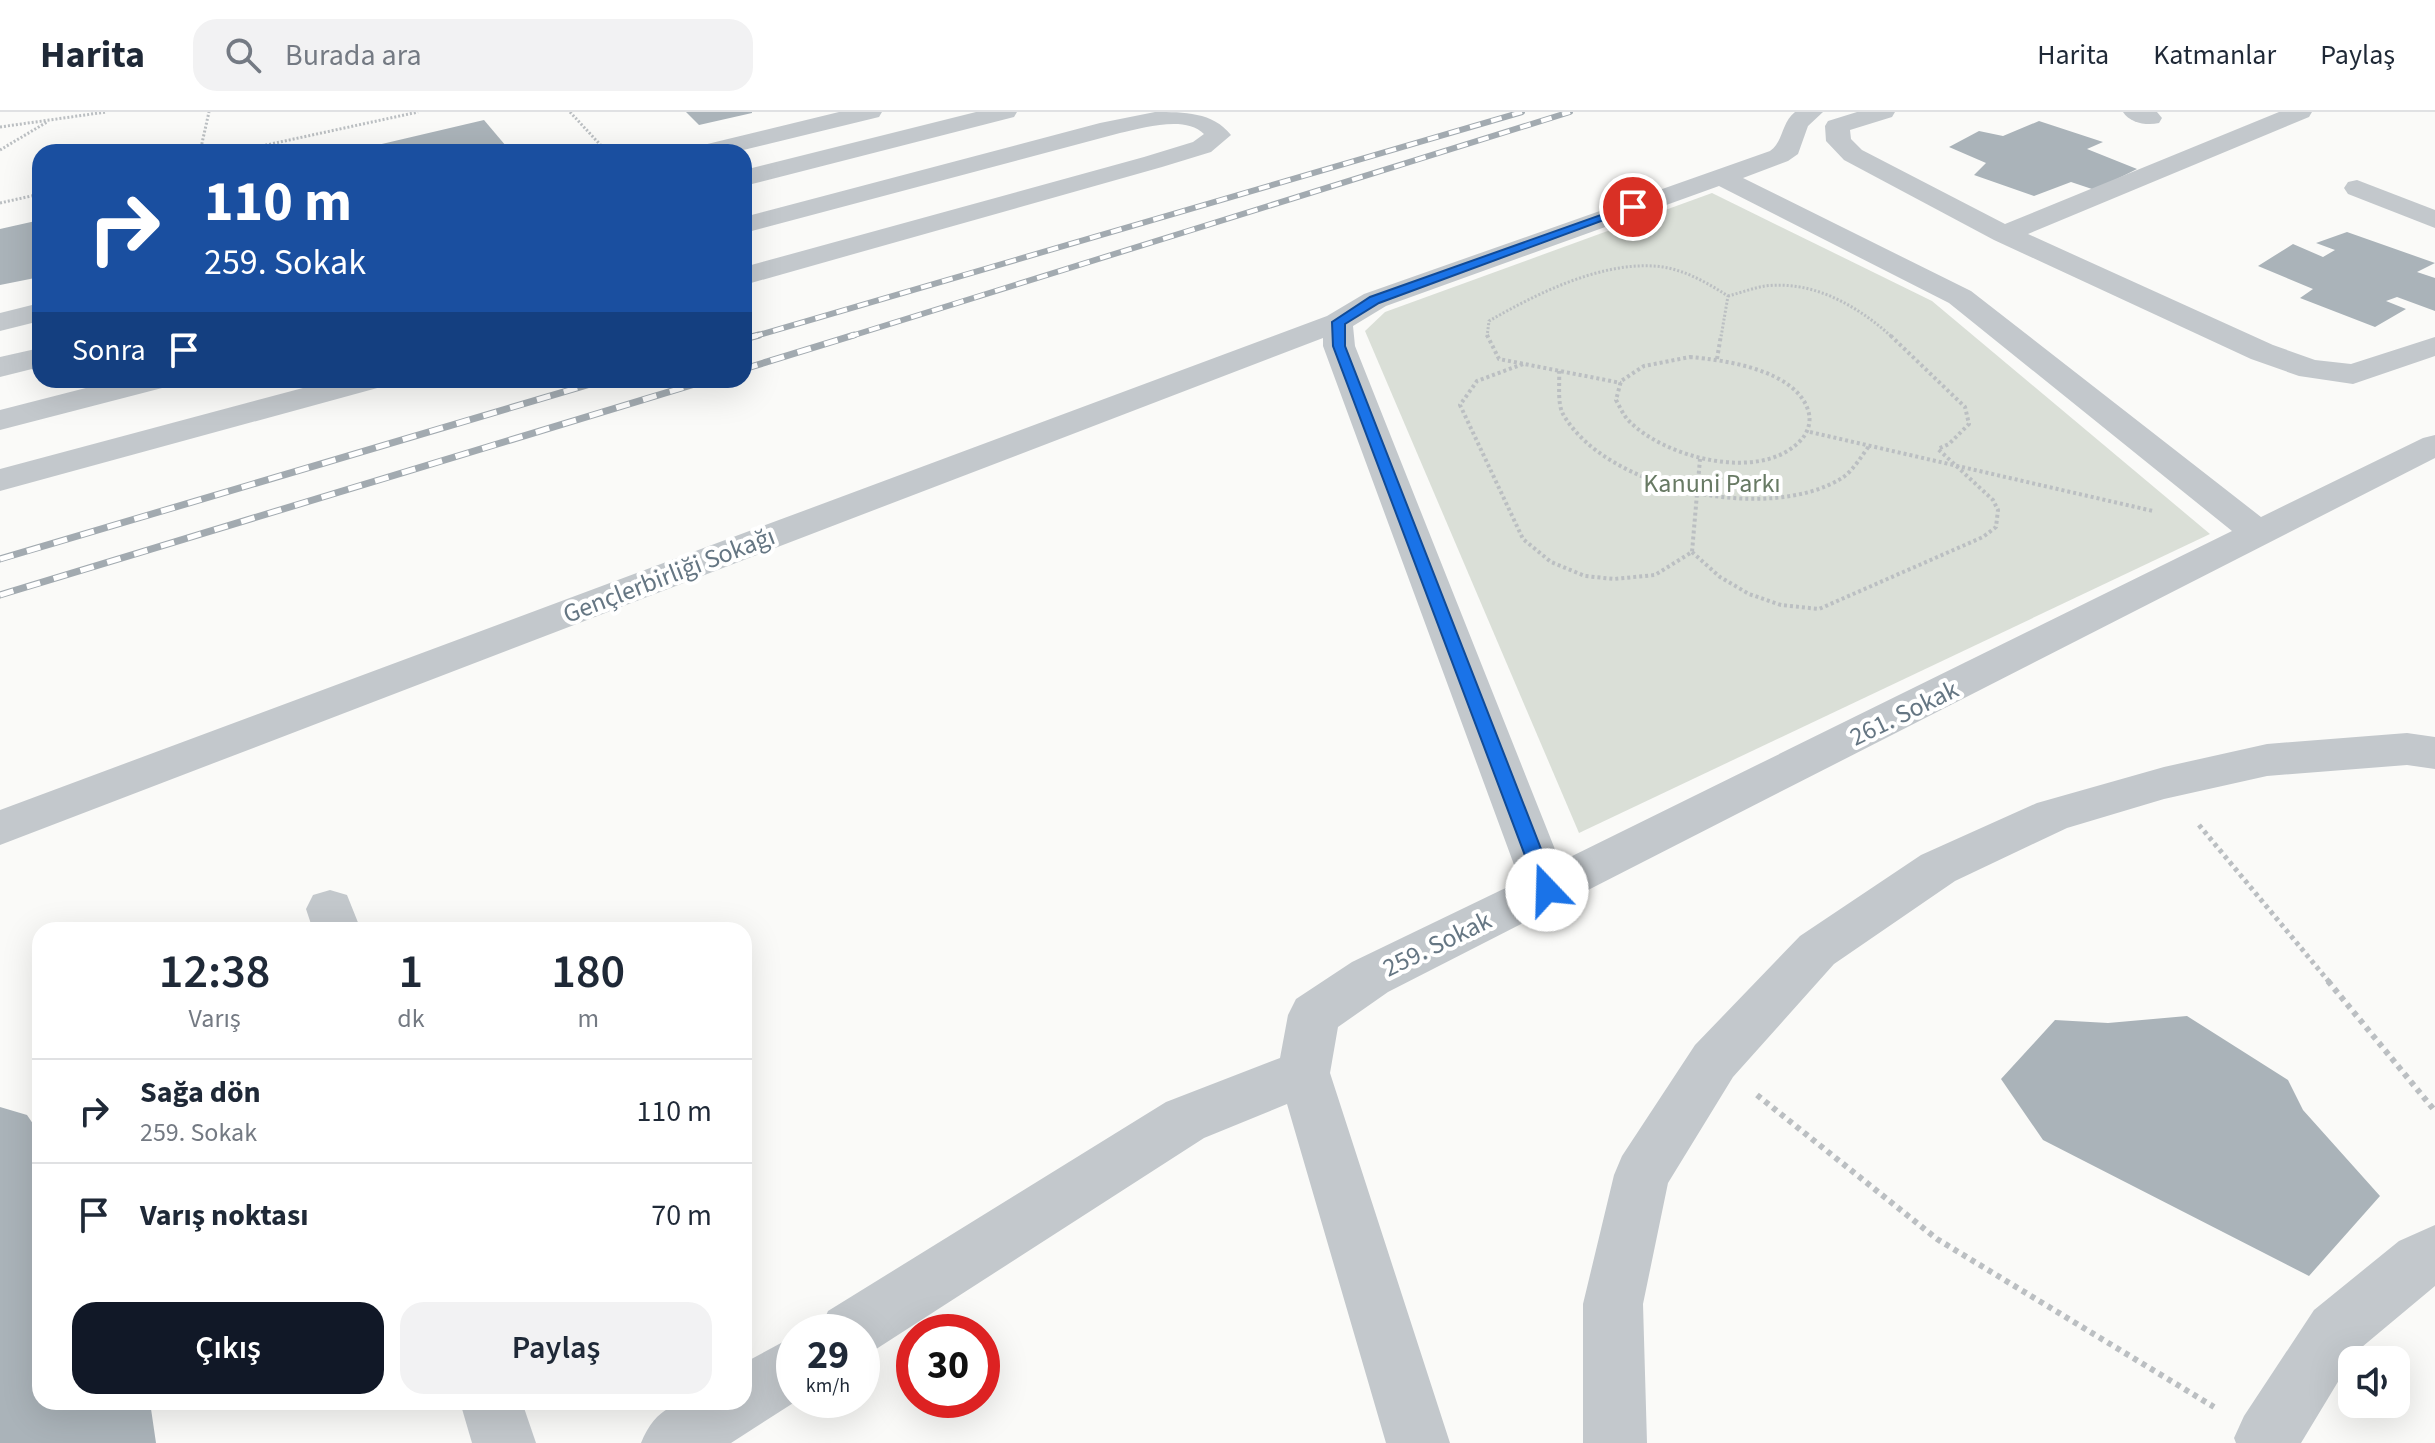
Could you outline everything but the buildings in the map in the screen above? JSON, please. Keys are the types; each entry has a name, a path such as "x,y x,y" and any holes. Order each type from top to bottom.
{"street":[{"path":"737,144 870,112"},
{"path":"752,176 1005,112"},
{"path":"1088,112 1109,128"},
{"path":"1547,890 1339,346 1338,322 1375,300 1789,149 1796,123 1811,112"},
{"path":"1883,112 1837,126 1839,141 1853,155 2004,234 2262,352 2310,369 2353,374 2435,346"},
{"path":"2004,234 2300,112"},
{"path":"752,223 1109,128 1181,117 1205,122 1219,135 1202,147 1153,162 752,274"},
{"path":"1719,176 1960,297 2260,535"},
{"path":"2357,188 2435,220"},
{"path":"0,322 32,314"},
{"name":"Gençlerbirliği Sokağı","path":"0,828 1338,322"},
{"path":"0,367 32,359"},
{"path":"0,420 124,388"},
{"path":"0,480 340,388"},
{"name":"261. Sokak","path":"1547,890 2435,445"},
{"path":"1615,1443 1613,1304 1642,1175 1714,1061 1817,950 1938,868 2053,815 2164,783 2267,760 2407,749 2435,753"},
{"name":"259. Sokak","path":"1418,1443 1304,1073 1314,1015 1370,977 1547,890"},
{"path":"878,1314 1185,1120 1304,1073"},
{"path":"2268,1441 2335,1331 2420,1261 2435,1253"},
{"path":"752,1393 776,1378"},
{"path":"494,1410 504,1443"},
{"path":"673,1443 725,1410"}],"path":[{"path":"0,127 106,112"},
{"path":"202,144 209,112"},
{"path":"271,144 418,112"},
{"path":"570,112 600,144"},
{"path":"0,150 51,120"},
{"path":"0,203 32,196"},
{"path":"1621,383 1499,359 1487,338 1489,321 1508,309 1603,273 1654,266 1684,273 1728,296"},
{"path":"1700,459 1692,552 1715,575 1744,595 1794,608 1819,609 1983,537 1996,527 1998,509 1987,492 1951,464 1938,449 1949,444 1969,424 1965,407 1851,303 1825,291 1797,285 1752,286 1728,296"},
{"path":"1717,359 1728,296"},
{"path":"1690,357 1717,359 1753,367 1780,380 1800,396 1810,414 1810,432 1799,446 1779,457 1751,462 1700,459 1658,445 1635,431 1621,414 1616,396 1621,383 1638,368 1661,360 1690,357"},
{"path":"1523,364 1488,373 1465,389 1460,405 1523,539 1551,562 1585,576 1614,579 1655,575 1692,552"},
{"path":"1559,371 1556,382 1558,409 1576,437 1612,462 1659,484 1697,493 1775,499 1816,489 1848,475 1864,460 1870,445"},
{"path":"1810,432 2160,513"},
{"path":"2164,783 2435,1111"},
{"path":"1714,1061 1937,1239 2268,1441"}],"green space":[{"name":"Kanuni Parkı","path":"1712,193 1932,301 2210,534 1579,833 1365,331 1385,312"}],"railway":[{"path":"757,335 1522,112"},
{"path":"848,337 1570,112"},
{"path":"752,337 757,335"},
{"path":"752,337 757,335"},
{"path":"752,367 854,335"},
{"path":"0,559 577,388"},
{"path":"0,595 682,388"}],"route":[{"path":"1547,890 1339,346 1338,322 1375,300 1633,207"}]}
